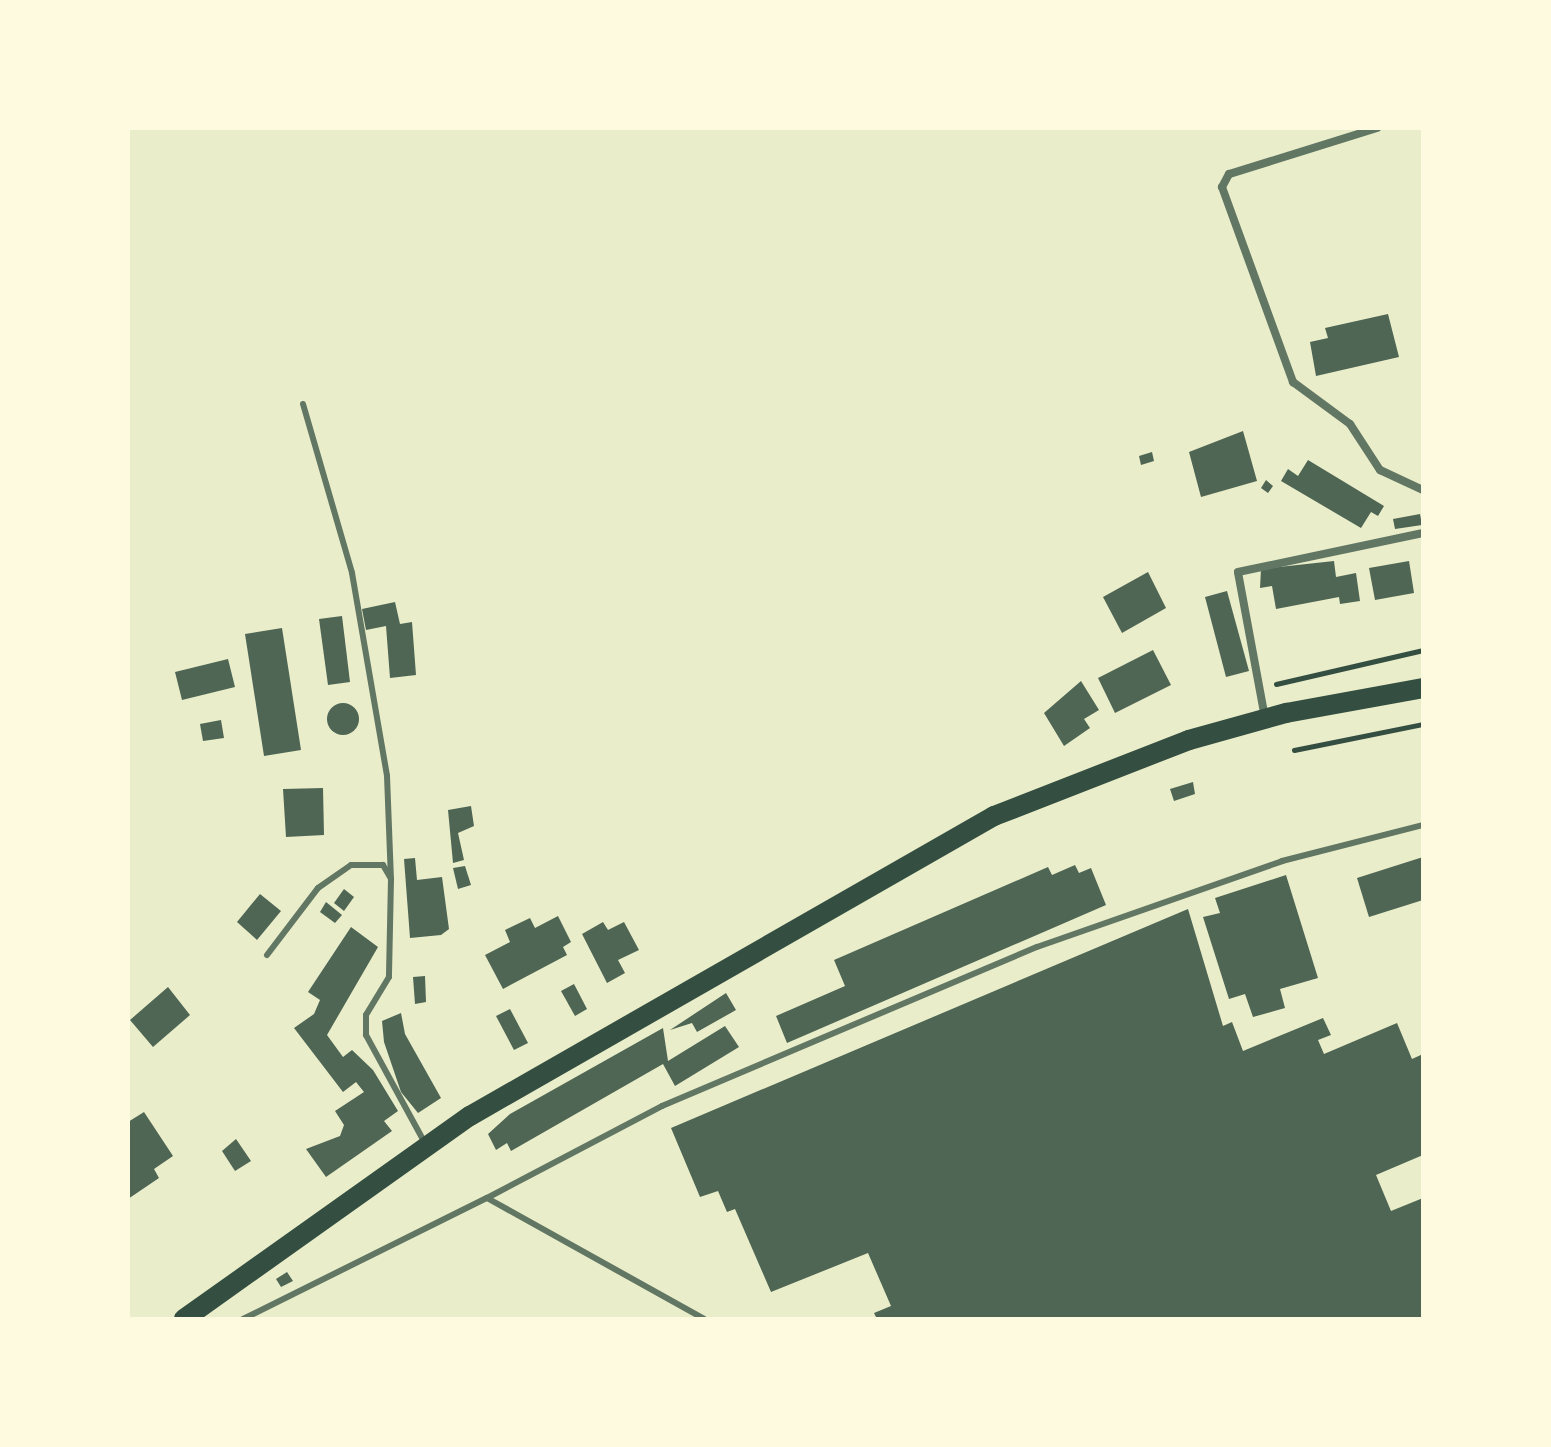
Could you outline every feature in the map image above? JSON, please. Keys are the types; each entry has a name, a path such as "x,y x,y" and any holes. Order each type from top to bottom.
{"main road":[{"path":"184,1319 426,1146 743,954 994,816 1265,718 1423,688"}],"street":[{"path":"1377,128 1229,174 1222,187 1293,382 1350,424 1380,470 1423,490"},
{"path":"1265,718 1238,572 1244,567 1423,533"}],"lane":[{"path":"303,404 352,573 387,776 391,879 389,977 366,1015 366,1035 426,1146"},
{"path":"243,1319 487,1198 662,1106 1037,947 1282,861 1423,825"},
{"path":"267,955 318,888 351,865 383,865 391,879"},
{"path":"487,1198 704,1319"}],"path":[{"path":"1259,688 1423,650"},
{"path":"1294,750 1423,724"}],"building":[{"path":"1388,314 1399,357 1316,376 1310,342 1328,338 1325,328"},
{"path":"1243,431 1257,481 1201,497 1189,452"},
{"path":"1152,452 1154,461 1141,465 1139,456"},
{"path":"1308,460 1384,506 1378,516 1371,512 1361,528 1281,481 1288,469 1298,476"},
{"path":"1266,480 1273,486 1268,493 1261,488"},
{"path":"1420,514 1422,525 1395,529 1393,519"},
{"path":"1334,561 1336,577 1356,573 1360,601 1340,604 1339,597 1276,609 1272,586 1260,588 1261,569"},
{"path":"1409,561 1414,593 1375,600 1369,568"},
{"path":"1148,572 1166,608 1122,633 1103,597"},
{"path":"1227,591 1249,671 1226,677 1205,597"},
{"path":"395,602 400,624 412,622 416,675 390,678 386,626 366,630 362,609"},
{"path":"342,616 350,682 328,685 319,619"},
{"path":"282,628 301,750 264,756 245,634"},
{"path":"1153,650 1171,685 1115,713 1098,678"},
{"path":"228,659 235,687 182,700 175,672"},
{"path":"1081,681 1099,710 1084,719 1090,728 1064,746 1044,713"},
{"path":"343,703 355,707 359,719 355,731 343,735 331,731 327,719 331,707"},
{"path":"221,720 224,738 203,741 200,724"},
{"path":"1193,782 1195,794 1174,801 1170,789"},
{"path":"323,788 324,835 286,837 283,789"},
{"path":"471,806 474,826 458,833 464,860 453,863 448,810"},
{"path":"1423,857 1423,900 1369,917 1357,878"},
{"path":"415,858 417,880 442,877 449,929 441,935 410,938 404,859"},
{"path":"1075,865 1079,873 1091,868 1106,905 787,1043 776,1016 845,986 834,960 1048,867 1052,875"},
{"path":"465,866 471,885 458,889 453,868"},
{"path":"1286,875 1318,978 1280,989 1285,1008 1253,1017 1245,994 1229,999 1203,917 1220,913 1215,898"},
{"path":"344,889 354,897 344,911 334,903"},
{"path":"260,894 281,911 257,940 237,922"},
{"path":"326,902 342,915 335,923 320,912"},
{"path":"1188,909 1223,1026 1232,1022 1243,1051 1323,1018 1331,1035 1318,1040 1324,1054 1397,1023 1412,1059 1423,1054 1423,1155 1376,1175 1391,1211 1423,1198 1423,1319 877,1319 874,1313 891,1306 868,1253 771,1292 735,1209 727,1212 718,1191 700,1197 671,1128"},
{"path":"558,916 571,942 563,947 567,955 503,989 485,955 510,942 505,930 530,918 535,928"},
{"path":"603,922 608,930 624,922 639,950 618,960 625,973 607,983 582,934"},
{"path":"351,927 378,947 327,1035 343,1057 352,1050 373,1070 398,1111 384,1121 392,1131 326,1177 306,1149 340,1136 344,1125 335,1111 364,1092 356,1082 343,1092 294,1028 314,1014 320,1000 308,992"},
{"path":"425,976 426,1002 415,1004 413,977"},
{"path":"574,984 587,1009 575,1016 561,991"},
{"path":"168,987 190,1015 153,1047 130,1020"},
{"path":"726,993 736,1010 697,1032 692,1023 670,1030"},
{"path":"510,1009 528,1043 514,1050 496,1016"},
{"path":"401,1013 405,1034 441,1098 418,1113 401,1092 384,1042 382,1021"},
{"path":"725,1026 739,1047 675,1086 663,1064 511,1151 507,1143 496,1150 488,1134 510,1114 663,1028 668,1061"},
{"path":"144,1112 173,1156 154,1169 159,1178 128,1199 128,1122"},
{"path":"236,1139 251,1161 235,1171 222,1151"},
{"path":"287,1272 293,1281 281,1287 276,1279"}]}
